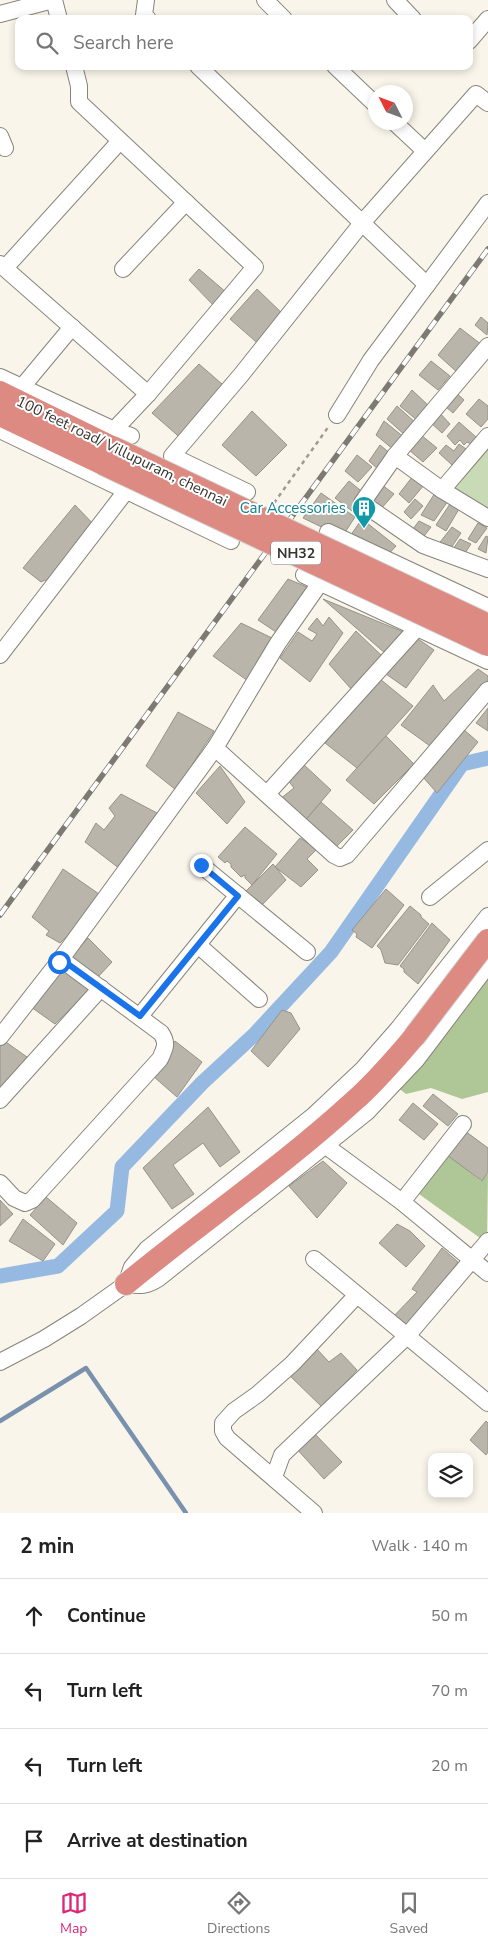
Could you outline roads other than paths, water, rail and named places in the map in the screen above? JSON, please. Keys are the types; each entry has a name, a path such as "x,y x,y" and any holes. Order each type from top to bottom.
{"highway":[{"name":"100 feet road/ Villupuram, chennai","path":"0,392 484,653"},
{"name":"100 feet road/ Villupuram, chennai","path":"0,415 113,452 488,625"},
{"path":"126,1284 326,1126 379,1076 414,1037 488,940"}],"street":[{"path":"0,14 53,0 58,15"},
{"path":"144,15 146,0"},
{"path":"265,0 280,15"},
{"path":"396,0 409,15"},
{"path":"473,36 488,19"},
{"path":"75,70 80,86 79,102 255,267 148,394 113,452"},
{"path":"202,70 427,285"},
{"path":"339,70 368,97"},
{"path":"247,492 172,456 241,375 362,223 476,94 488,103"},
{"path":"403,130 425,151"},
{"path":"120,140 2,266 148,394"},
{"path":"123,269 186,202"},
{"path":"337,415 371,360 488,203"},
{"path":"22,387 72,328"},
{"path":"488,346 395,456 362,503 423,545 488,569"},
{"path":"0,377 22,387 113,452 126,491 231,541"},
{"path":"0,430 113,452"},
{"path":"442,490 488,437"},
{"path":"395,456 442,490 488,518"},
{"path":"0,655 126,491"},
{"path":"328,532 488,607"},
{"path":"304,575 417,628 484,653 488,633"},
{"path":"0,1037 61,959 215,748 278,643 320,583"},
{"path":"267,794 417,628"},
{"path":"215,748 334,855 340,858 347,855 488,690"},
{"path":"430,896 488,850"},
{"path":"201,865 307,952"},
{"path":"140,1016 238,896"},
{"path":"0,1362 59,1330 126,1284 132,1267 147,1249 314,1116 363,1069 398,1030 488,916"},
{"path":"198,945 259,999"},
{"path":"0,1183 14,1198 25,1203 32,1200 160,1059 165,1047 165,1039 161,1033 61,959"},
{"path":"126,1284 142,1286 154,1281 326,1146 385,1094 417,1060 488,965"},
{"path":"442,975 466,994"},
{"path":"0,1100 101,988"},
{"path":"402,1202 463,1124"},
{"path":"326,1146 402,1202 488,1273"},
{"path":"274,1477 282,1455 407,1336 488,1241"},
{"path":"314,1259 488,1403"},
{"path":"314,1513 227,1438 223,1431 223,1423 234,1410 258,1394 292,1364 357,1295"}],"waterway":[{"path":"0,1276 58,1266 117,1211 122,1167 202,1083 254,1035 331,952 462,764 488,758"},
{"path":"0,1421 86,1368 186,1513"}],"railway":[{"path":"0,915 488,249"}],"place":[{"name":"Car Accessories","path":"364,529"}]}
